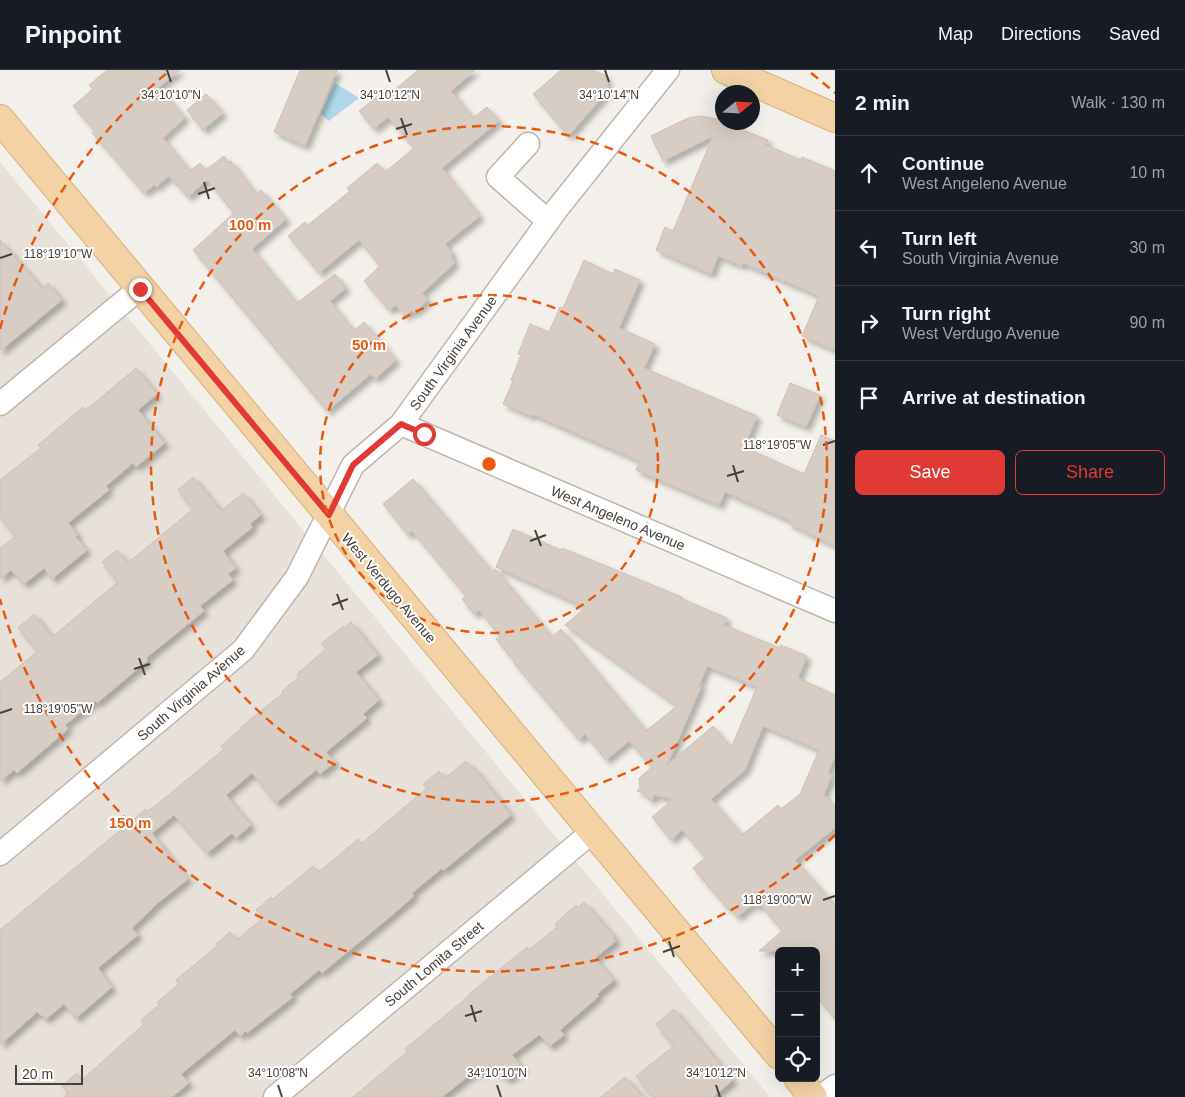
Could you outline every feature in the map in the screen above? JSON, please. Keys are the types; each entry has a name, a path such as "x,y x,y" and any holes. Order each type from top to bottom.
{"main road":[{"path":"726,70 835,118"},
{"name":"West Verdugo Avenue","path":"0,119 775,1051"},
{"path":"801,1082 813,1097"}],"street":[{"name":"South Virginia Avenue","path":"0,854 243,650 297,578 353,465 401,424 548,221 668,70"},
{"path":"528,144 498,177 548,221"},
{"path":"3,396 140,289"},
{"name":"West Angeleno Avenue","path":"401,424 835,611"},
{"name":"South Lomita Street","path":"275,1097 592,832"},
{"path":"820,1097 835,1086"}],"shaded area":[{"path":"0,162 770,1097 0,1097"}],"water":[{"path":"335,83 359,98 329,121 321,114"}],"building":[{"path":"107,70 180,70 159,87 185,118 163,138 190,171 200,163 206,170 224,156 229,163 231,161 256,194 261,190 286,219 252,249 297,303 335,274 346,288 330,301 354,331 364,322 396,360 375,379 371,374 327,411 193,250 234,213 207,180 188,197 169,176 156,187 154,185 144,193 92,133 95,131 73,106 93,89 89,85"},
{"path":"300,70 337,70 305,146 274,132"},
{"path":"418,70 475,70 451,91 473,118 487,107 499,121 442,168 480,216 445,244 453,254 451,256 455,263 422,293 428,300 414,313 412,310 405,316 396,305 389,310 364,281 380,266 359,240 319,273 288,236 305,222 308,225 350,191 347,188 377,163 385,172 414,148 388,117 374,129 359,111 382,93 386,97"},
{"path":"561,70 593,70 606,76 608,91 568,136 533,94"},
{"path":"206,94 223,113 203,130 187,110"},
{"path":"700,116 715,119 715,130 743,130 768,140 766,145 801,160 802,157 835,171 835,350 802,336 819,296 743,263 742,266 718,256 711,274 656,250 665,227 673,231 713,136 663,161 651,136 688,118"},
{"path":"0,240 42,288 48,283 62,300 0,351"},
{"path":"584,260 613,274 615,269 640,280 619,328 655,344 644,368 757,416 744,447 804,474 821,435 835,441 835,546 788,523 789,520 725,492 719,505 636,470 640,461 532,414 531,416 503,404 513,381 511,380 521,355 518,354 530,324 549,332 560,307 563,308"},
{"path":"136,368 157,394 138,410 165,443 136,467 133,463 106,486 109,490 68,523 78,535 76,537 87,550 52,579 44,568 24,584 11,570 0,579 0,548 16,536 0,517 0,480 41,448 38,445 83,407 85,410 92,405"},
{"path":"790,383 820,395 806,427 777,415"},
{"path":"193,477 221,511 243,493 261,515 250,524 253,527 223,551 236,568 228,574 233,580 200,606 204,611 146,658 148,660 97,703 95,701 65,725 68,729 17,773 14,770 0,781 0,682 38,651 18,628 34,614 52,637 118,582 102,562 117,550 128,563 193,509 178,490"},
{"path":"413,479 493,573 495,569 552,637 561,629 646,731 677,706 565,625 586,607 496,567 513,529 561,550 562,548 682,597 682,599 727,618 724,625 780,648 781,645 807,656 798,678 835,695 835,756 828,773 832,775 824,794 835,808 835,828 795,860 835,905 835,1019 820,1001 820,947 775,947 775,951 759,951 782,931 760,904 756,907 753,904 737,917 693,868 705,858 682,830 671,840 652,817 673,799 654,795 651,801 644,793 637,791 640,788 639,778 652,767 629,741 606,760 585,734 579,740 513,662 496,639 500,636 479,610 474,614 462,599 466,596 412,531 408,535 383,504","holes":["707,666 757,687 731,748 713,726 667,765 702,685 698,688","763,726 819,750 800,794 781,809 778,805 742,835 711,799 745,770"]},
{"path":"351,622 378,655 356,672 379,700 363,714 367,718 326,752 335,762 320,774 316,770 276,803 252,773 226,795 251,825 236,838 232,833 207,853 174,815 152,833 188,879 159,902 132,928 138,935 98,968 112,987 76,1018 64,1004 46,1019 37,1012 0,1045 0,930 146,809 148,811 154,807 224,749 221,746 283,693 282,691 299,677 297,674 326,649 321,644 343,626 344,628"},
{"path":"466,761 475,769 511,815 444,870 441,869 412,893 414,896 391,916 322,973 319,970 290,994 293,997 247,1033 246,1031 240,1036 235,1030 181,1074 189,1083 172,1097 64,1097 68,1093 62,1086 77,1073 82,1080 144,1024 141,1020 159,1005 157,1002 179,984 176,980 217,946 216,944 230,932 237,940 263,918 256,910 271,897 273,899 313,866 319,872 358,839 362,843 427,788 423,784 439,771 445,778"},
{"path":"584,902 614,936 616,941 595,958 614,980 597,994 599,996 560,1030 564,1035 550,1046 539,1035 512,1055 523,1068 507,1080 501,1073 499,1075 490,1064 477,1074 475,1071 442,1097 353,1097 407,1052 405,1049 469,994 527,947 529,950 557,927 555,924 576,905 578,908"},
{"path":"674,1009 733,1080 713,1097 653,1097 636,1076 674,1046 656,1024"},
{"path":"625,1077 643,1097 601,1097"}],"route":[{"path":"140,289 329,515 353,465 401,424 424,434"}]}
